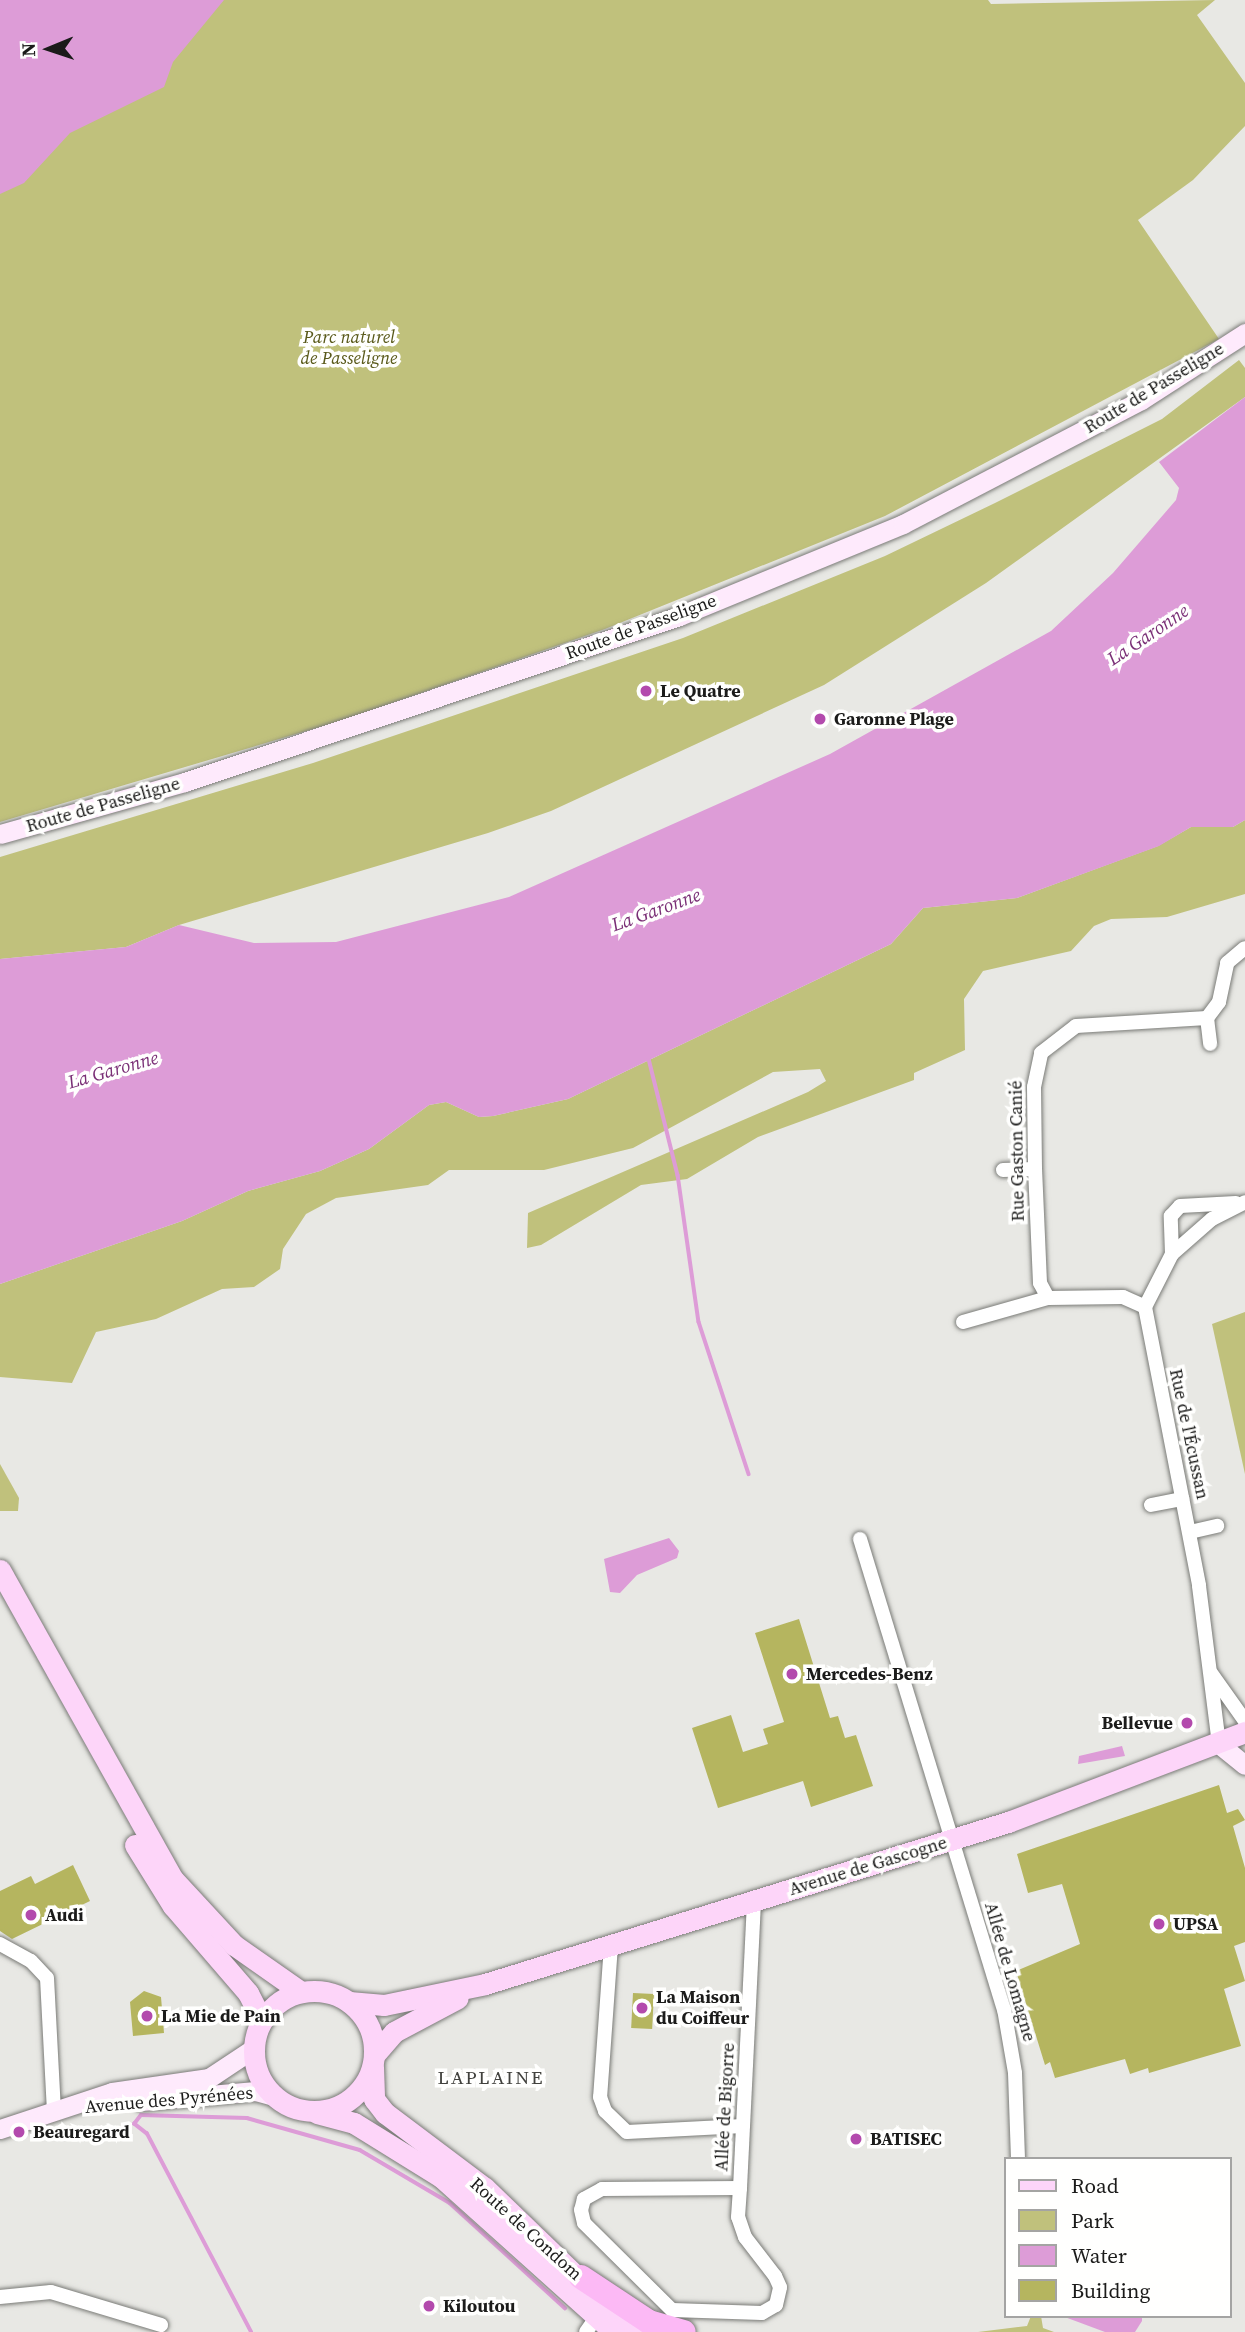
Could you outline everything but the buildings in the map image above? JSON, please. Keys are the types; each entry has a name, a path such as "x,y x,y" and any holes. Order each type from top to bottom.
{"highway":[{"path":"580,2277 649,2322 684,2332"}],"main road":[{"path":"0,1570 114,1783 173,1879 234,1945 301,1992"},
{"path":"0,1585 154,1879 228,1966 262,2021"},
{"name":"Avenue de Gascogne","path":"349,2002 384,2005 485,1984 951,1840 1219,1744 1245,1732"},
{"name":"Avenue de Gascogne","path":"374,2060 394,2032 485,1984"},
{"path":"318,1991 349,2002 368,2025 374,2060 352,2099 315,2112 273,2096 262,2082 254,2048 262,2021 279,2003 301,1992 318,1991"},
{"name":"Route de Condom","path":"374,2060 374,2099 385,2113 485,2188 634,2332"},
{"name":"Route de Condom","path":"315,2112 354,2123 441,2178 592,2324 614,2332"}],"street":[{"name":"Route de Passeligne","path":"0,834 185,782 679,616 903,524 1141,400 1245,333"},
{"path":"1210,1044 1207,1018 1219,1002 1227,962 1245,948"},
{"name":"Rue Gaston Canié","path":"1048,1298 1040,1283 1035,1168 1035,1070 1050,1041 1076,1026 1207,1018"},
{"path":"1003,1170 1035,1168"},
{"path":"963,1322 1048,1298 1123,1297 1145,1307 1172,1254 1198,1229 1243,1203"},
{"path":"1172,1254 1171,1216 1180,1206 1243,1203"},
{"name":"Rue de l'Écussan","path":"1145,1307 1190,1532 1219,1744"},
{"path":"1151,1506 1182,1499"},
{"path":"1190,1532 1217,1526"},
{"name":"Allée de Lomagne","path":"860,1539 1007,2023 1018,2157"},
{"name":"Rue de l'Écussan","path":"1210,1672 1245,1721"},
{"path":"1219,1744 1245,1765"},
{"name":"Allée de Bigorre","path":"740,2188 601,2189 584,2199 580,2210 583,2223 673,2310 762,2313 776,2305 780,2287 740,2228 754,1901"},
{"path":"0,1944 31,1961 47,1978 59,2111"},
{"path":"611,1945 600,2097 605,2111 627,2132 743,2126"},
{"name":"Avenue des Pyrénées","path":"0,2129 112,2092 209,2078 254,2048"},
{"name":"Avenue des Pyrénées","path":"59,2111 239,2092 273,2096"},
{"path":"0,2297 51,2292 162,2325"}],"green space":[{"name":"Parc naturel de Passeligne","path":"0,0 988,0 991,4 1215,0 1197,15 1245,83 1245,126 1193,180 1138,220 1219,339 885,516 605,629 340,721 0,822"},
{"path":"1239,360 1245,368 1245,397 986,583 824,685 551,811 488,833 179,925 126,947 0,959 0,857 313,763 683,638 885,556 995,503 1162,419"},
{"path":"1245,820 1245,894 1167,917 1111,919 1094,926 1071,951 983,971 964,999 965,1050 914,1073 914,1080 758,1137 687,1179 641,1185 541,1245 527,1248 528,1213 808,1092 826,1081 820,1069 773,1072 633,1148 544,1170 449,1170 428,1185 336,1198 306,1214 283,1249 280,1269 254,1287 222,1289 156,1319 96,1332 72,1383 0,1377 0,1284 182,1221 248,1191 320,1171 369,1149 429,1105 446,1102 479,1117 568,1099 891,944 923,908 1017,898 1158,846 1191,827 1233,827"},
{"path":"1245,1312 1245,1474 1212,1324"},
{"path":"0,1464 19,1498 18,1511 0,1511"},
{"path":"1030,2318 1041,2318 1043,2328 1054,2332 978,2332 1027,2326"}],"water":[{"path":"0,0 224,0 173,62 164,87 70,133 24,183 0,194"},
{"name":"La Garonne","path":"1245,397 1245,820 1233,827 1191,827 1159,846 1017,898 923,908 891,944 568,1099 479,1117 446,1102 429,1105 369,1149 320,1171 248,1191 182,1221 0,1284 0,959 126,947 179,925 254,943 336,942 509,897 830,754 1051,631 1113,573 1176,500 1179,488 1159,462"},
{"path":"669,1538 679,1551 677,1558 637,1575 620,1593 610,1592 604,1559"},
{"path":"1122,1746 1125,1756 1078,1764 1079,1756"},
{"path":"1067,2318 1142,2318 1135,2332 1105,2332"}],"waterway":[{"path":"649,1059 678,1175 699,1322 749,1474"},
{"path":"251,2332 147,2134 134,2124 141,2115 247,2118 360,2150 450,2203 565,2308"}],"place":[{"name":"Le Quatre","path":"646,691"},
{"name":"Garonne Plage","path":"820,719"},
{"name":"Mercedes-Benz","path":"792,1674"},
{"name":"Bellevue","path":"1187,1723"},
{"name":"Audi","path":"31,1915"},
{"name":"UPSA","path":"1159,1924"},
{"name":"La Maison du Coiffeur","path":"642,2008"},
{"name":"La Mie de Pain","path":"147,2016"},
{"name":"Beauregard","path":"19,2132"},
{"name":"BATISEC","path":"856,2139"},
{"name":"Kiloutou","path":"429,2306"}],"district":[{"name":"LAPLAINE","path":"491,2078"}]}
